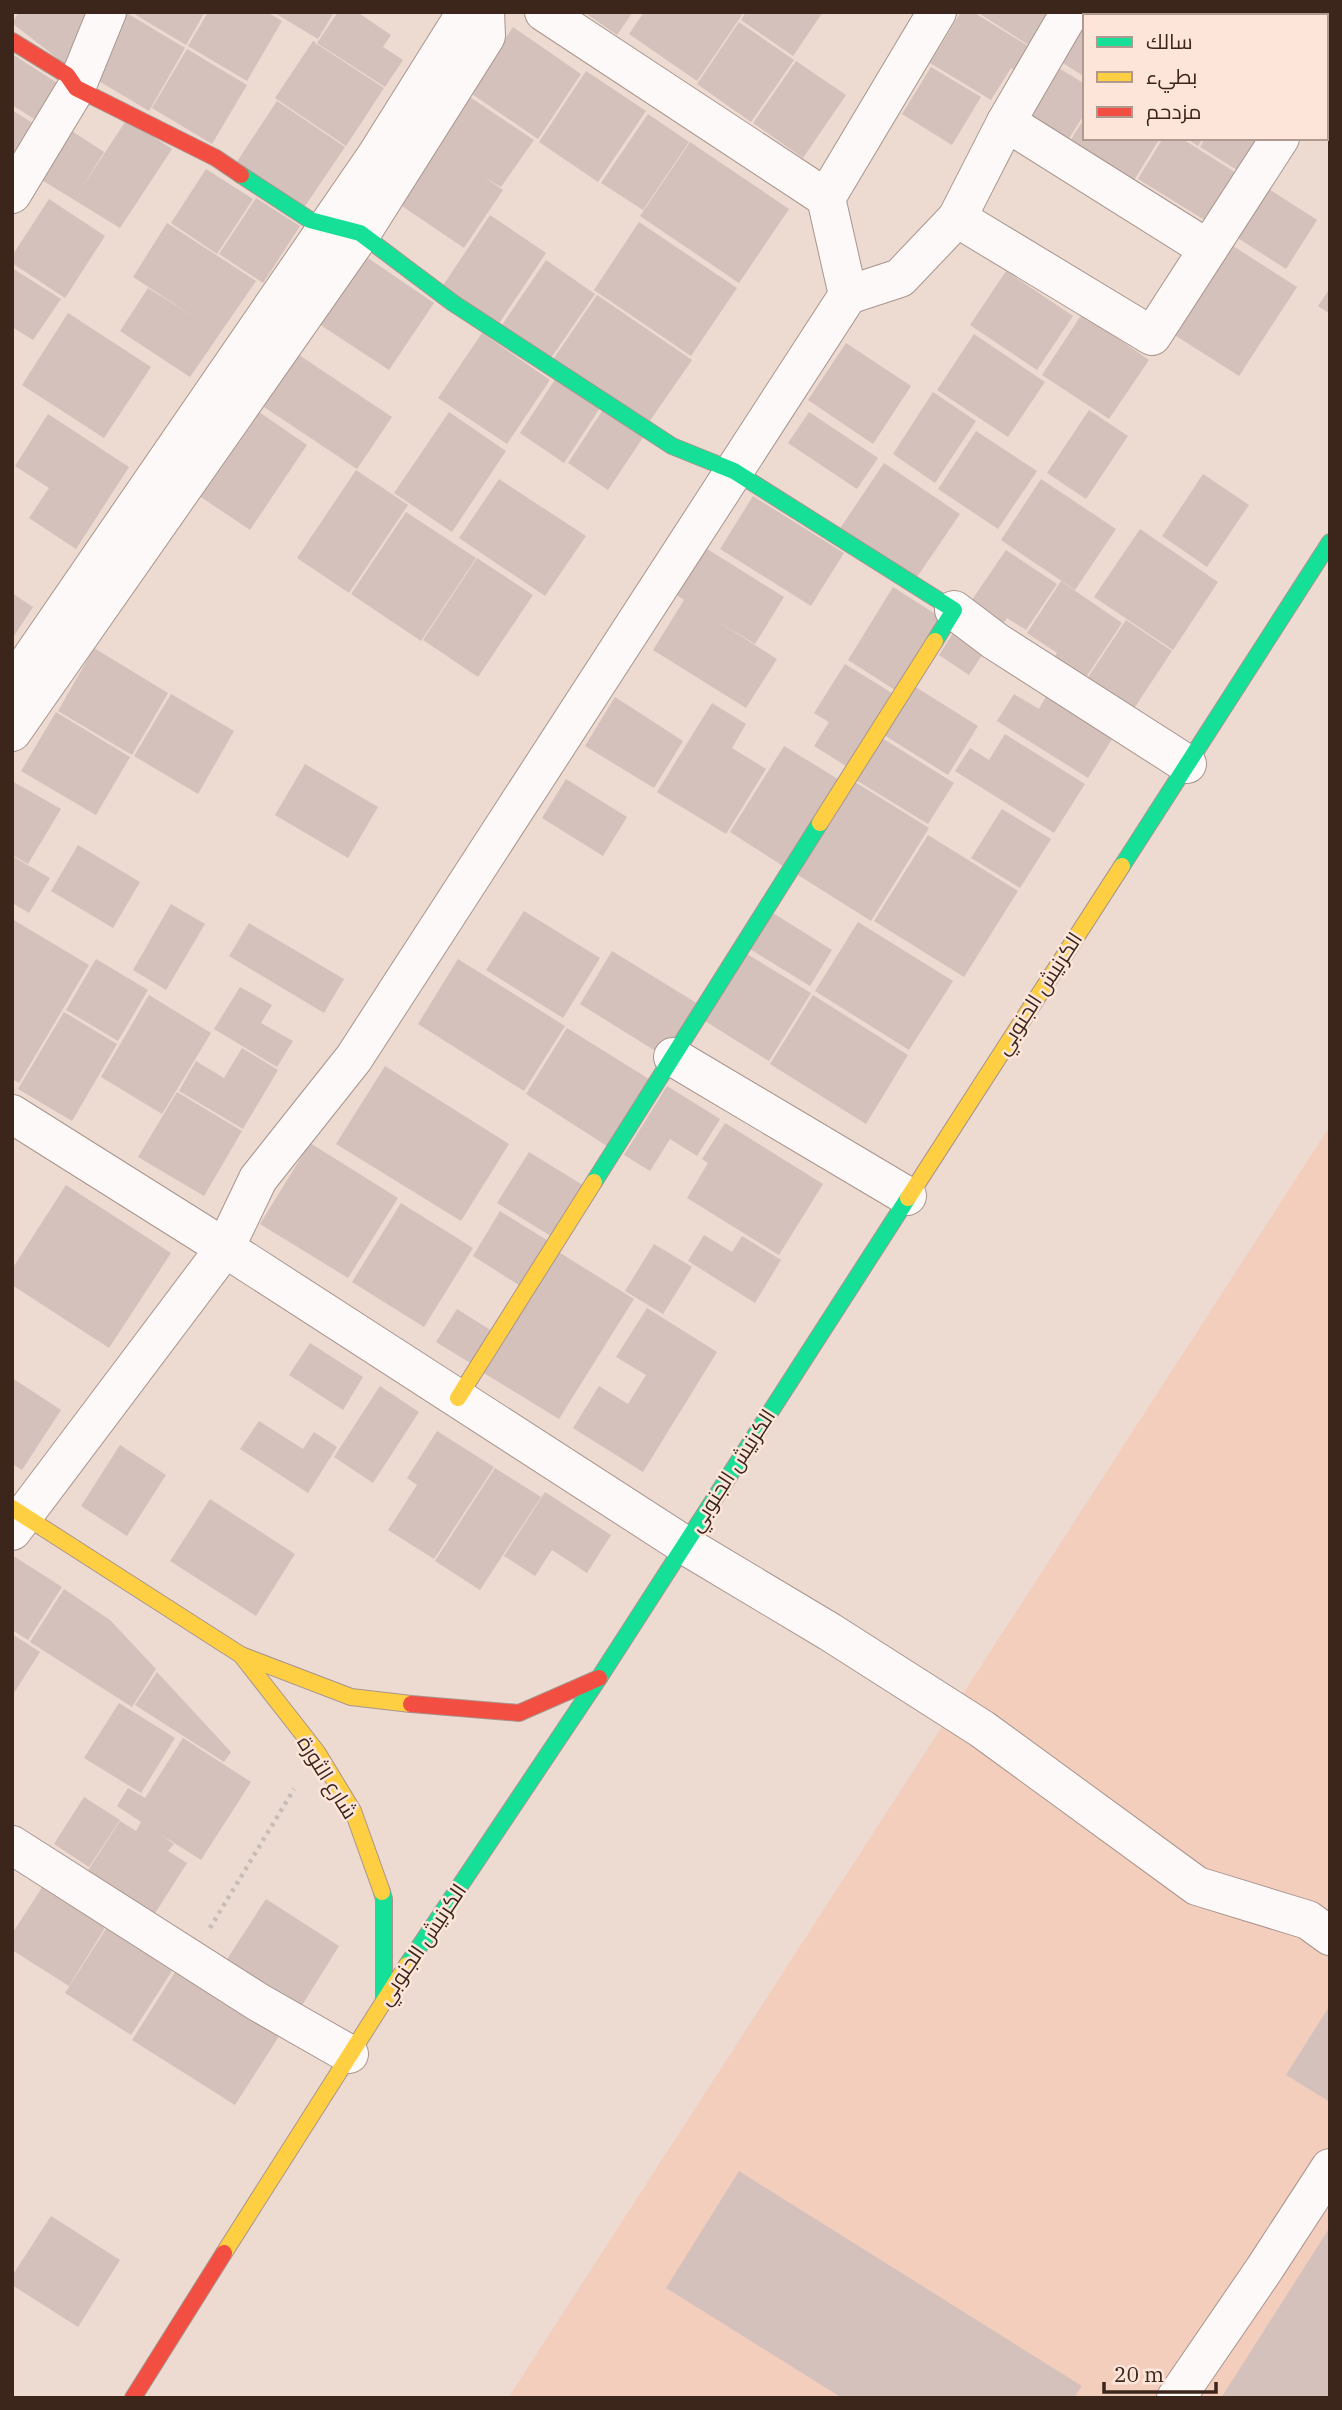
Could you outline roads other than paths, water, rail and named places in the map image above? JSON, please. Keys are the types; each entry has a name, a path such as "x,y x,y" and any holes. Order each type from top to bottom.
{"main road":[{"path":"12,41 67,75 76,88 216,158 310,220 344,230 672,446 734,471 954,610 458,1398"},
{"name":"الكرنيش الجنوبي","path":"133,2398 384,1999 599,1678 1330,542"},
{"name":"شارع الثورة","path":"16,1518 241,1655 351,1697 519,1713 599,1678"},
{"name":"شارع الثورة","path":"241,1655 317,1752 354,1811 384,1899 384,1999"}],"street":[{"path":"12,194 76,88 107,12"},
{"path":"12,732 344,230 376,156 460,22 479,12"},
{"path":"12,685 486,36 485,12"},
{"path":"544,12 826,198"},
{"path":"848,295 826,198 937,12"},
{"path":"16,1518 225,1248 258,1179 355,1058 848,295 900,278 957,218 1006,122 1070,12"},
{"path":"1006,122 1208,249"},
{"path":"957,218 1152,336 1279,140"},
{"path":"954,610 995,641 1187,764"},
{"path":"673,1057 907,1196"},
{"path":"12,1114 225,1248 683,1544 830,1632 982,1729 1197,1886 1308,1920 1330,1936"},
{"path":"12,1845 258,2002 349,2054"},
{"path":"1176,2398 1330,2168"}]}
